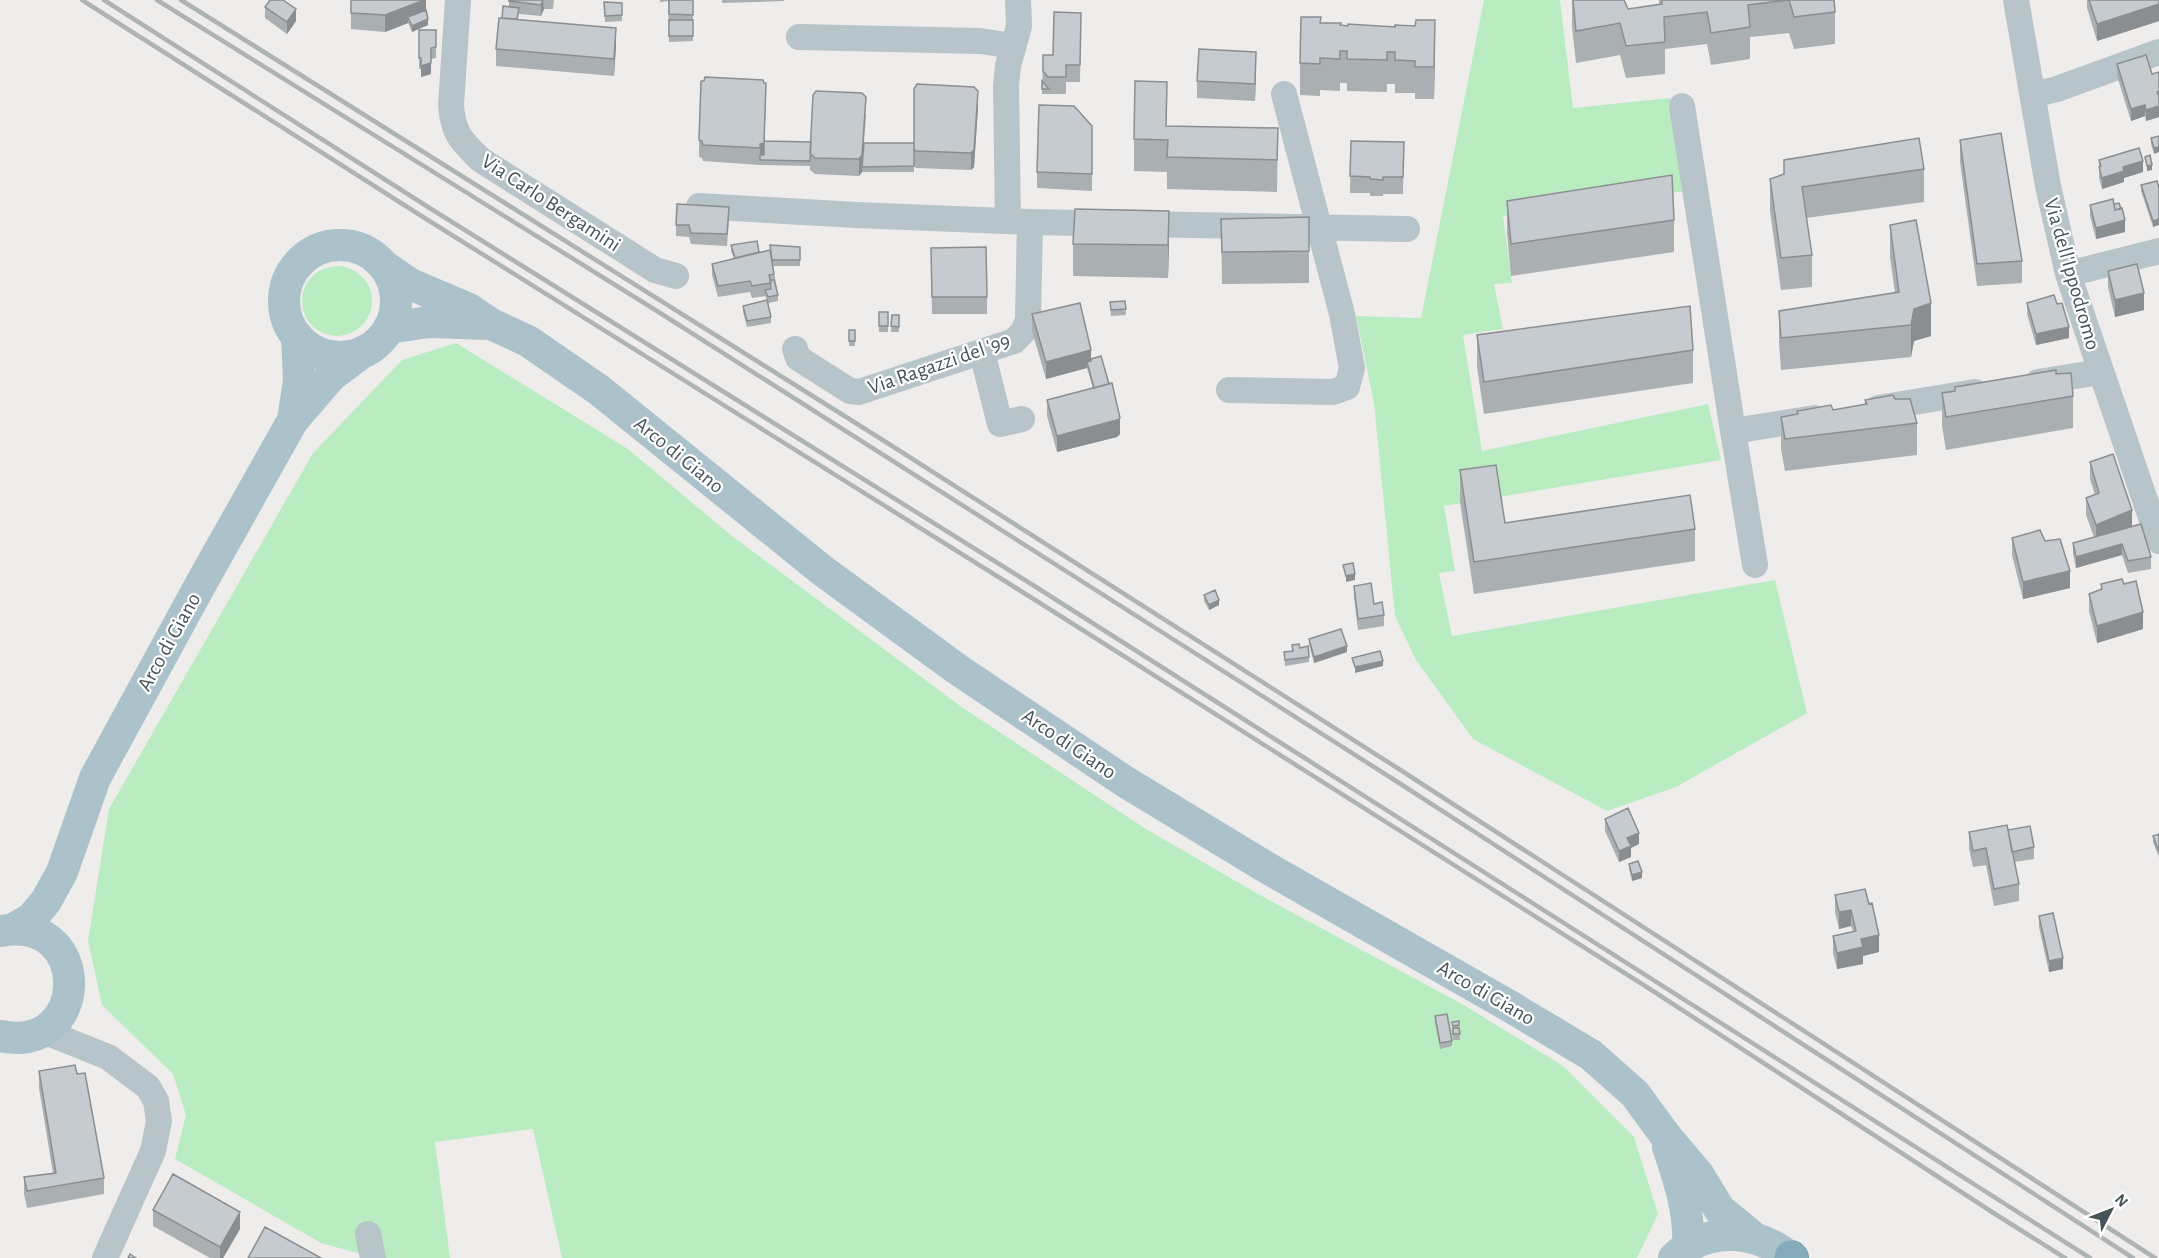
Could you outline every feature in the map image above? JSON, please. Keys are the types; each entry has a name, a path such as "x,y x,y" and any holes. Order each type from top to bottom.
{"main road":[{"path":"327,246 352,246 375,257 391,277 396,296 394,316 389,328 382,338 364,351 350,356 321,353 308,346 290,326 286,314 285,295 290,277 305,257 327,246"},
{"name":"Arco di Giano","path":"384,266 410,284 469,309 491,324 528,341 564,364 823,571 957,669 1124,781 1269,869 1591,1055 1635,1094 1698,1174 1720,1210 1753,1237"},
{"name":"Arco di Giano","path":"389,328 428,322 491,324"},
{"name":"Arco di Giano","path":"293,420 299,381 297,336"},
{"name":"Arco di Giano","path":"6,930 32,918 46,901 62,872 95,778 293,420 332,376 364,351"},
{"name":"Arco di Giano","path":"61,953 62,872"},
{"path":"0,1036 22,1038 44,1031 64,1010 69,996 70,981 68,966 61,953 51,942 27,930 6,930"},
{"name":"Arco di Giano","path":"1665,1135 1680,1184 1689,1226 1676,1255"},
{"path":"1676,1255 1720,1235 1753,1237 1773,1245 1791,1258"}],"street":[{"name":"Via Carlo Bergamini","path":"458,0 451,105 453,122 461,141 481,160 656,270 676,276"},
{"name":"Via Ragazzi del '99","path":"795,349 798,358 850,391 859,392 1014,341 1023,332 1028,320 1006,86 1008,66 1019,26 1018,0"},
{"name":"Via dell'Ippodromo","path":"2016,0 2048,186 2068,274 2159,540"},
{"path":"799,37 980,41 1013,46"},
{"path":"2033,95 2057,89 2159,52"},
{"path":"1229,390 1333,392 1347,387 1352,368 1342,314 1284,94"},
{"path":"1682,106 1755,565"},
{"path":"699,206 1019,222 1407,229"},
{"path":"2068,274 2159,251"},
{"path":"982,352 1000,424 1022,419"},
{"path":"1733,430 2100,372"},
{"path":"44,1031 108,1057 148,1087 156,1101 159,1121 153,1151 105,1258"}],"green space":[{"path":"1484,0 1560,0 1573,108 1670,98 1686,191 1503,216 1512,283 1494,284 1503,329 1463,335 1482,451 1708,404 1721,460 1444,506 1455,571 1439,573 1452,636 1775,580 1807,713 1676,787 1607,811 1473,739 1416,660 1395,616 1374,403 1356,316 1421,318"},
{"path":"330,266 344,266 357,272 366,281 372,294 370,314 362,326 344,336 330,336 317,330 308,321 302,308 302,294 308,281 317,272"},
{"path":"456,343 628,449 732,536 963,708 1146,829 1258,894 1462,1004 1563,1066 1634,1137 1658,1214 1637,1258 562,1258 533,1129 435,1142 450,1258 375,1258 321,1243 175,1159 186,1115 173,1074 102,1005 88,941 109,809 313,453 402,360"}],"building":[{"path":"270,0 283,0 296,9 287,22 265,7"},
{"path":"351,0 424,0 385,15 351,13"},
{"path":"509,0 543,0 541,5"},
{"path":"669,0 693,0 693,15 669,14"},
{"path":"1573,0 1624,0 1628,9 1662,4 1662,0 1789,0 1748,5 1750,27 1711,33 1707,12 1664,17 1665,42 1626,46 1620,23 1576,31"},
{"path":"1789,0 1834,0 1835,12 1794,17"},
{"path":"2089,0 2159,0 2159,4 2097,24"},
{"path":"604,2 622,3 622,15 605,16"},
{"path":"503,6 519,8 517,19 502,18"},
{"path":"426,10 428,19 412,26 408,17"},
{"path":"1054,12 1081,13 1080,65 1066,65 1066,77 1048,77 1043,71 1043,55 1053,55"},
{"path":"1301,17 1321,17 1320,23 1341,23 1340,25 1348,26 1348,24 1415,26 1416,20 1435,20 1434,67 1415,67 1415,61 1395,60 1395,52 1387,52 1387,60 1347,59 1347,51 1340,51 1340,59 1320,58 1320,64 1300,63"},
{"path":"499,18 616,28 614,59 496,49"},
{"path":"669,20 693,20 693,36 669,36"},
{"path":"419,30 436,30 436,47 431,48 431,63 421,66 421,58 419,58"},
{"path":"1199,49 1256,52 1255,84 1197,81"},
{"path":"2146,55 2152,74 2159,72 2159,91 2157,92 2159,106 2146,110 2145,105 2131,109 2117,64"},
{"path":"705,77 763,80 766,83 764,143 760,144 760,148 703,145 699,140 701,81 704,81"},
{"path":"1042,81 1049,89 1042,89"},
{"path":"1135,81 1167,82 1166,126 1278,128 1277,160 1167,157 1168,140 1134,139"},
{"path":"917,84 974,87 978,91 974,150 971,153 916,151 914,149 914,89"},
{"path":"816,91 862,93 866,97 862,155 859,159 815,158 810,153 813,95"},
{"path":"1039,105 1074,106 1092,126 1092,174 1037,172"},
{"path":"2001,133 2022,261 1977,264 1960,140"},
{"path":"2159,136 2159,147 2154,148 2151,138"},
{"path":"1919,138 1924,169 1802,187 1812,255 1781,258 1770,179 1784,174 1784,160"},
{"path":"764,141 811,142 810,161 760,160 760,155 764,155"},
{"path":"1351,141 1404,142 1403,177 1383,177 1383,180 1350,176"},
{"path":"864,143 914,143 914,166 862,167"},
{"path":"2139,148 2143,161 2123,167 2124,171 2102,178 2099,160"},
{"path":"2150,155 2152,165 2147,166 2145,157"},
{"path":"1672,175 1674,220 1511,244 1507,201"},
{"path":"2157,181 2159,219 2153,221 2141,185"},
{"path":"2113,199 2115,210 2122,208 2125,220 2096,228 2090,205"},
{"path":"2119,203 2121,209 2115,210 2114,204"},
{"path":"677,204 729,207 727,234 691,233 689,225 676,225"},
{"path":"1075,209 1169,211 1168,245 1073,244"},
{"path":"1309,217 1309,251 1222,252 1221,219"},
{"path":"1916,220 1931,303 1914,309 1911,325 1781,338 1779,311 1899,292 1890,225"},
{"path":"757,241 759,252 735,258 731,245"},
{"path":"770,245 800,247 800,260 772,260"},
{"path":"986,247 987,297 932,297 931,248"},
{"path":"770,250 774,274 769,275 771,283 752,286 750,281 718,286 712,264"},
{"path":"2137,264 2144,293 2115,300 2108,271"},
{"path":"770,280 774,280 778,295 768,297 765,290 771,289"},
{"path":"2054,295 2057,304 2062,303 2069,327 2036,334 2027,303"},
{"path":"767,300 771,317 747,321 743,306"},
{"path":"1125,301 1126,309 1111,310 1110,302"},
{"path":"1080,303 1091,350 1046,362 1032,314"},
{"path":"1690,306 1693,350 1484,382 1477,335"},
{"path":"879,312 888,312 888,326 879,326"},
{"path":"892,315 899,315 899,327 891,326"},
{"path":"849,330 855,330 855,341 849,341"},
{"path":"1101,356 1109,384 1094,388 1087,362"},
{"path":"2056,370 2056,374 2071,373 2073,396 1946,417 1942,393 1955,391 1955,387"},
{"path":"1112,383 1120,418 1057,436 1047,400"},
{"path":"1893,395 1895,399 1910,399 1917,423 1785,439 1781,417 1798,414 1797,411 1831,405 1833,410 1867,404 1865,400"},
{"path":"2113,454 2132,510 2096,525 2086,498 2099,493 2090,462"},
{"path":"1496,465 1505,523 1690,495 1695,529 1474,562 1460,470"},
{"path":"2141,524 2151,557 2128,561 2122,544 2076,557 2073,543"},
{"path":"2040,530 2045,541 2060,539 2070,571 2023,582 2012,538"},
{"path":"1353,563 1355,574 1346,576 1343,565"},
{"path":"2122,579 2124,584 2136,581 2143,612 2097,626 2089,594 2102,589 2101,584"},
{"path":"1371,583 1374,604 1382,602 1384,615 1358,619 1354,586"},
{"path":"1215,590 1219,600 1209,605 1204,595"},
{"path":"1341,629 1347,646 1314,657 1309,639"},
{"path":"1299,644 1300,648 1308,646 1309,657 1285,660 1284,652 1293,651 1292,645"},
{"path":"1380,651 1383,661 1355,667 1352,658"},
{"path":"1628,808 1639,833 1627,838 1631,846 1619,851 1605,819"},
{"path":"2007,825 2019,884 1994,889 1986,848 1973,851 1969,832"},
{"path":"2030,826 2034,847 2012,852 2008,830"},
{"path":"2159,834 2159,851 2153,836"},
{"path":"1638,861 1642,872 1632,875 1629,864"},
{"path":"1865,889 1869,904 1872,903 1879,935 1861,939 1863,947 1837,953 1833,936 1856,931 1851,910 1839,912 1835,895"},
{"path":"2053,913 2063,958 2049,961 2039,916"},
{"path":"1447,1014 1452,1041 1440,1043 1435,1016"},
{"path":"1459,1021 1459,1025 1453,1026 1452,1022"},
{"path":"1453,1028 1459,1028 1460,1034 1453,1034"},
{"path":"75,1065 77,1074 85,1073 104,1178 27,1191 24,1177 56,1173 39,1071"},
{"path":"173,1174 240,1212 220,1247 153,1210"},
{"path":"265,1227 321,1258 248,1258"}],"railway":[{"path":"82,0 1653,991 2065,1258"},
{"path":"104,0 428,207 1036,587 2090,1258"},
{"path":"157,0 657,311 1396,781 2133,1258"},
{"path":"181,0 878,437 1402,771 2155,1258"}]}
